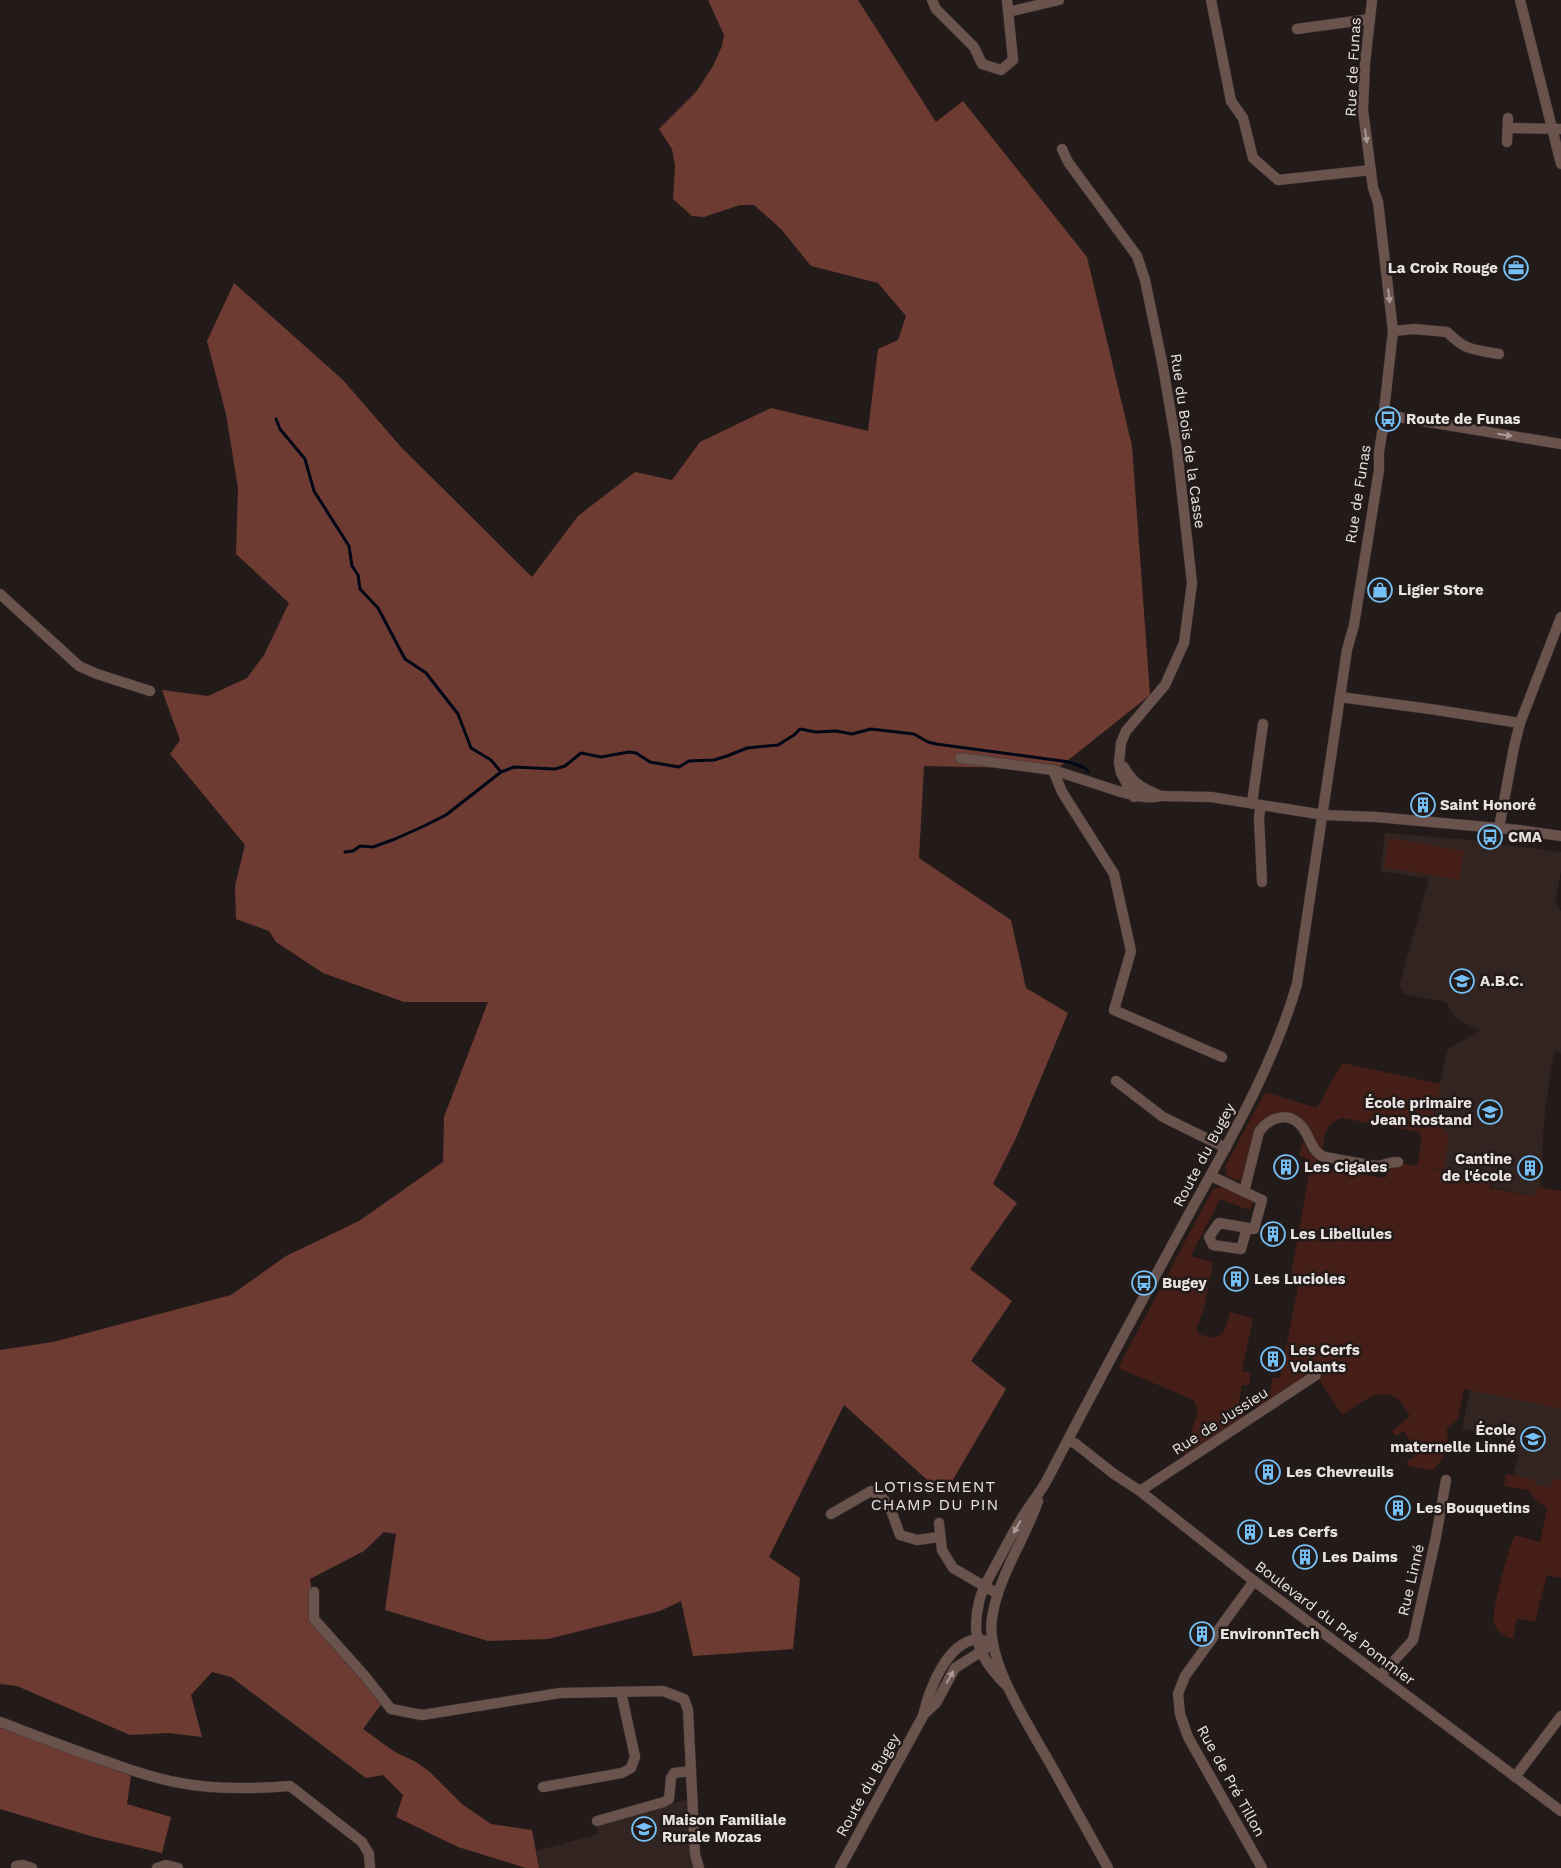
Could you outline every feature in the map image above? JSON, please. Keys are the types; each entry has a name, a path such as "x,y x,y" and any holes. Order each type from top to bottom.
{"street":[{"path":"932,0 936,9 974,47 982,64 1001,70 1013,60 1007,0"},
{"path":"1008,12 1059,0"},
{"path":"1211,0 1231,101 1243,118 1253,158 1278,180 1371,170"},
{"name":"Rue de Funas","path":"1324,815 1340,697 1379,470 1381,442 1384,426 1388,419 1384,412 1393,331 1378,202 1372,188 1363,110 1372,0"},
{"path":"1520,0 1542,86 1556,129 1561,164"},
{"path":"1297,29 1370,19"},
{"path":"1507,142 1508,123 1556,129"},
{"name":"Rue du Bois de la Casse","path":"1062,149 1068,162 1137,256 1145,280 1177,449 1192,583 1184,643 1165,685 1126,731 1120,743"},
{"path":"1393,331 1447,332 1467,349 1498,354"},
{"path":"1388,419 1398,417 1561,444"},
{"path":"0,594 80,666 97,674 150,692"},
{"path":"1499,828 1520,723 1561,617"},
{"path":"1340,697 1520,723"},
{"path":"1262,882 1259,817 1256,804 1263,724"},
{"path":"1120,743 1125,768 1141,788 1161,796"},
{"path":"1120,743 1119,763 1128,792"},
{"path":"960,758 1053,770 1151,798 1161,796 1211,796 1324,815 1376,816 1561,836"},
{"path":"1053,770 1062,792 1114,874 1131,951 1114,1010 1222,1057"},
{"path":"1128,792 1141,788"},
{"name":"Route du Bugey","path":"980,1652 976,1620 984,1586 1022,1517 1043,1486 1121,1336 1226,1148 1267,1065 1291,1007 1297,984 1324,815"},
{"path":"1116,1081 1163,1116 1226,1148"},
{"path":"1244,1192 1259,1132 1269,1121 1283,1117 1299,1123 1304,1129 1312,1147 1322,1156 1378,1166 1390,1162 1398,1162"},
{"path":"1211,1176 1262,1200 1254,1229 1247,1228"},
{"name":"Rue de Jussieu","path":"1140,1491 1316,1375"},
{"name":"Boulevard du Pré Pommier","path":"1068,1440 1140,1491 1254,1581 1561,1811"},
{"name":"Rue Linné","path":"1381,1675 1413,1640 1436,1537 1446,1480"},
{"name":"Route du Bugey","path":"922,1716 936,1703 955,1668 993,1643 992,1620 998,1594 1032,1520 1043,1486"},
{"path":"831,1514 871,1491 881,1495 889,1504 900,1535 917,1540 939,1537"},
{"path":"938,1523 942,1550 953,1568 998,1594"},
{"name":"Rue de Pré Tillon","path":"1254,1581 1185,1676 1178,1694 1180,1714 1188,1737 1262,1868"},
{"path":"314,1592 314,1620 364,1675 391,1709 422,1715 560,1693 663,1691 684,1699 688,1710 695,1854 699,1868"},
{"path":"978,1639 993,1643 1008,1687 1108,1868"},
{"name":"Route du Bugey","path":"840,1868 922,1716 927,1698 951,1652 978,1639"},
{"path":"980,1652 994,1674 1008,1687"},
{"path":"543,1787 622,1773 631,1768 635,1757 621,1692"},
{"path":"1515,1777 1561,1716"},
{"path":"0,1722 139,1773 179,1783 216,1788 252,1789 290,1786 362,1842 369,1854 370,1868"},
{"path":"597,1821 664,1802 669,1799 674,1773 691,1771"},
{"path":"16,1866 23,1865 32,1868"},
{"path":"157,1868 166,1865 178,1868"}],"shaded area":[{"path":"708,0 858,0 936,122 963,101 1087,257 1132,446 1150,695 1057,769 924,766 919,858 1011,920 1026,988 1068,1013 1016,1138 993,1184 1017,1203 970,1269 1012,1301 971,1361 1006,1389 944,1495 844,1405 769,1557 800,1578 793,1649 693,1656 681,1601 660,1611 548,1639 488,1641 385,1610 396,1534 384,1532 364,1551 310,1579 316,1619 385,1699 363,1729 395,1752 416,1762 431,1773 462,1804 491,1824 532,1830 539,1868 526,1868 458,1847 396,1817 403,1795 383,1775 366,1778 231,1677 212,1672 191,1695 202,1737 168,1733 130,1735 17,1686 0,1684 0,1350 53,1342 231,1295 286,1256 359,1221 443,1162 444,1117 488,1002 404,1002 323,973 276,942 269,931 236,919 235,886 245,845 170,754 180,740 162,690 208,696 247,678 264,655 289,603 236,554 238,488 226,414 207,341 234,283 343,380 401,447 532,577 578,516 635,472 672,480 700,442 771,408 868,431 878,349 898,340 906,316 878,283 811,266 781,229 754,205 740,205 704,217 692,216 673,199 675,166 672,149 659,129 696,92 713,66 722,46 724,35"},
{"path":"1385,833 1470,840 1561,852 1561,871 1555,903 1561,911 1561,1053 1554,1052 1545,1110 1540,1187 1537,1187 1535,1196 1491,1187 1493,1178 1444,1170 1449,1137 1434,1114 1447,1050 1480,1030 1456,1019 1446,1002 1404,994 1399,986 1429,879 1380,871"},
{"path":"1389,838 1464,851 1459,880 1384,867"},
{"path":"1342,1063 1441,1084 1434,1114 1449,1137 1444,1170 1427,1168 1491,1180 1490,1188 1535,1196 1537,1187 1561,1191 1561,1409 1464,1389 1458,1419 1446,1429 1448,1433 1443,1458 1433,1470 1410,1467 1406,1462 1415,1456 1411,1449 1414,1447 1404,1431 1396,1436 1392,1431 1410,1416 1399,1400 1392,1396 1384,1394 1369,1398 1342,1415 1316,1375 1261,1412 1255,1405 1258,1389 1270,1392 1273,1377 1280,1378 1300,1277 1291,1275 1309,1174 1306,1158 1299,1156 1303,1141 1307,1150 1318,1158 1317,1166 1385,1178 1389,1169 1402,1163 1417,1166 1422,1139 1418,1132 1342,1118 1331,1124 1328,1128 1324,1137 1322,1156 1299,1123 1269,1121 1243,1180 1236,1180 1227,1176 1225,1167 1265,1092 1317,1108"},
{"path":"1225,1186 1254,1202 1249,1210 1220,1199 1191,1256 1213,1262 1204,1308 1197,1328 1198,1333 1217,1337 1224,1330 1230,1312 1253,1318 1242,1371 1251,1373 1249,1385 1242,1385 1237,1413 1244,1414 1247,1421 1180,1465 1198,1412 1194,1400 1120,1369 1119,1366 1213,1189"},
{"name":"École maternelle Linné","path":"1470,1390 1561,1409 1561,1480 1553,1478 1551,1488 1535,1484 1535,1480 1513,1474 1519,1455 1503,1452 1506,1437 1462,1429"},
{"path":"1506,1474 1536,1480 1535,1484 1550,1488 1553,1478 1561,1480 1561,1578 1547,1575 1535,1622 1517,1618 1513,1639 1500,1633 1494,1622 1495,1605 1501,1578 1515,1535 1540,1542 1547,1508 1538,1502 1528,1490 1504,1486"},
{"path":"0,1727 131,1776 127,1804 171,1817 162,1853 94,1837 0,1809"},
{"name":"Maison Familiale Rurale Mozas","path":"690,1799 696,1868 539,1868 536,1851 598,1834 596,1825"}],"waterway":[{"path":"276,419 280,429 305,459 314,491 349,546 352,566 358,575 360,589 378,608 405,659 426,673 458,714 471,748 491,760 501,772"},
{"path":"345,852 353,851 360,846 373,847 395,839 446,815 501,772 514,767 555,769 565,766 581,753 601,757 629,752 636,753 650,762 679,767 689,761 714,760 747,748 778,745 800,729 852,734 871,729 914,734 936,744 1069,762 1088,771"}],"place":[{"name":"La Croix Rouge","path":"1516,268"},
{"name":"Route de Funas","path":"1388,419"},
{"name":"Ligier Store","path":"1380,590"},
{"name":"Saint Honoré","path":"1423,805"},
{"name":"CMA","path":"1490,837"},
{"name":"A.B.C.","path":"1462,981"},
{"name":"École primaire Jean Rostand","path":"1490,1112"},
{"name":"Les Cigales","path":"1286,1167"},
{"name":"Cantine de l'école","path":"1530,1168"},
{"name":"Les Libellules","path":"1273,1234"},
{"name":"Les Lucioles","path":"1236,1279"},
{"name":"Bugey","path":"1144,1283"},
{"name":"Les Cerfs Volants","path":"1273,1359"},
{"name":"École maternelle Linné","path":"1533,1439"},
{"name":"Les Chevreuils","path":"1268,1472"},
{"name":"Les Bouquetins","path":"1398,1508"},
{"name":"Les Cerfs","path":"1250,1532"},
{"name":"Les Daims","path":"1305,1557"},
{"name":"EnvironnTech","path":"1202,1634"},
{"name":"Maison Familiale Rurale Mozas","path":"644,1829"}],"district":[{"name":"LOTISSEMENT CHAMP DU PIN","path":"935,1495"}]}
